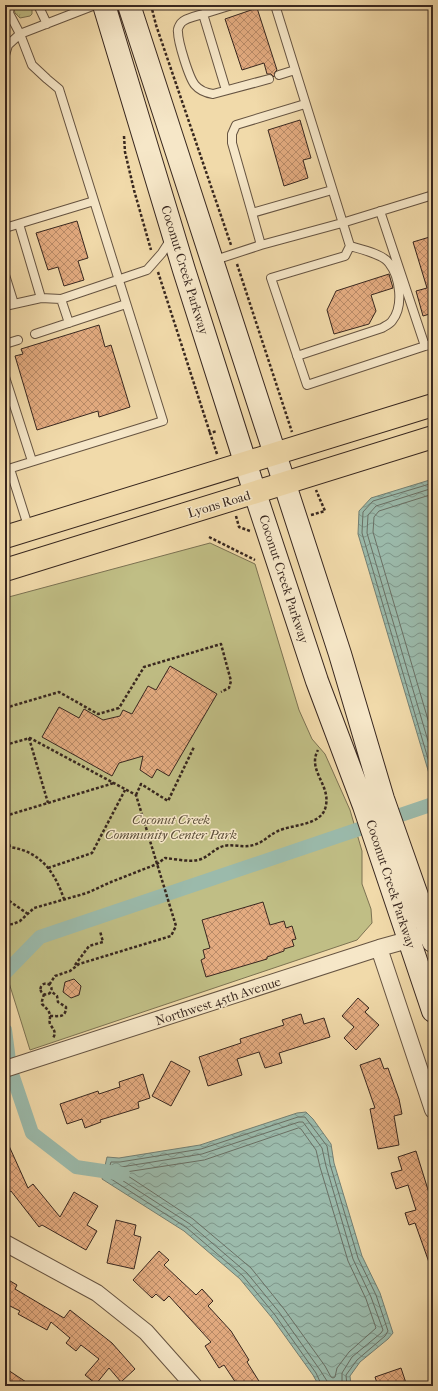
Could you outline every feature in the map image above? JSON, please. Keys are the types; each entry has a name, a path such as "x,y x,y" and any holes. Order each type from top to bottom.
{"main road":[{"name":"Coconut Creek Parkway","path":"104,5 173,235 255,493 317,681 373,802 389,849 409,940 433,1010"},
{"name":"Coconut Creek Parkway","path":"129,5 283,484 340,654 373,802"},
{"path":"5,537 433,405"},
{"name":"Lyons Road","path":"5,570 433,437"},
{"name":"Coconut Creek Parkway","path":"389,849 432,937"}],"street":[{"name":"Northwest 45th Avenue","path":"5,1069 379,948 409,940 432,937"},
{"path":"379,948 433,1110"},
{"path":"5,1242 97,1293 146,1332 194,1386"}],"lane":[{"path":"10,5 9,13 20,34 32,65 47,80 59,89 163,421 32,461 8,470 29,530"},
{"path":"38,5 47,24"},
{"path":"5,55 8,45 20,34 95,5"},
{"path":"232,5 186,20 181,23 177,30 188,70 194,84 207,94 214,94 269,79"},
{"path":"275,5 350,246 345,256 271,278 307,386 429,345 380,211"},
{"path":"203,14 226,90"},
{"path":"279,75 295,70"},
{"path":"261,245 232,143 232,134 236,125 305,104"},
{"path":"252,213 332,190"},
{"path":"211,261 433,195"},
{"path":"5,228 94,201"},
{"path":"19,224 41,298"},
{"path":"5,306 41,298 61,298 118,278 147,270 162,253 173,235"},
{"path":"298,356 382,328 392,322 397,313 400,302 398,283 389,262 371,252 350,246"},
{"path":"5,275 14,304"},
{"path":"61,298 69,322"},
{"path":"35,334 126,304"},
{"path":"5,344 18,340"},
{"path":"5,377 32,461"}],"path":[{"path":"151,5 156,25 284,409"},
{"path":"123,134 134,190 210,433"},
{"path":"209,537 255,560"},
{"path":"5,708 59,692 98,714 119,708 144,667 221,644 231,681 229,688 221,692"},
{"path":"29,738 48,803"},
{"path":"5,745 29,738 136,795"},
{"path":"74,967 79,964 171,936 176,926 136,795 141,784 168,801 194,747"},
{"path":"5,925 20,921 34,908 87,893 157,864 165,858 198,860 225,845 249,846 260,843 277,831 305,824 316,819 323,813 326,804 326,793 314,763 315,755 318,750"},
{"path":"5,816 114,783"},
{"path":"48,868 92,853 125,790"},
{"path":"5,830 10,847"},
{"path":"5,847 20,849 31,853 39,859 55,876 64,899"},
{"path":"5,898 28,914"},
{"path":"49,985 55,976 70,971 89,946 103,942 100,931"},
{"path":"44,994 40,990 41,987 45,984 49,985"},
{"path":"49,985 51,991 57,996 58,1002 66,1007 66,1012 64,1015 60,1017 50,1016"},
{"path":"44,994 49,994 51,991"},
{"path":"44,994 42,1004 48,1009 50,1023 54,1028 55,1035 48,1041"}],"green space":[{"path":"13,5 32,5 32,14 30,16 20,18 15,13"},
{"name":"Coconut Creek Community Center Park","path":"210,543 255,564 299,710 312,739 325,754 350,810 362,851 362,884 371,909 372,923 357,940 30,1050 5,970 5,598"}],"water":[{"path":"433,479 433,787 358,534 359,511 371,498"},
{"path":"306,1112 313,1119 331,1144 334,1163 362,1256 380,1293 393,1333 388,1339 360,1362 350,1376 351,1386 319,1386 313,1375 272,1318 240,1279 184,1231 102,1179 107,1157 119,1158 200,1145 297,1113"}],"building":[{"path":"257,8 277,70 274,77 271,74 267,74 264,63 242,70 225,19"},
{"path":"300,120 311,158 303,160 308,178 284,186 268,130"},
{"path":"77,221 88,258 78,261 84,280 64,286 58,267 48,270 36,233"},
{"path":"433,236 433,313 423,316 416,291 427,288 413,242"},
{"path":"389,274 393,288 371,295 376,311 369,324 334,334 327,310 336,291"},
{"path":"99,325 105,347 111,345 130,407 99,417 98,411 37,430 15,356 23,354 21,349"},
{"path":"170,666 217,694 169,776 157,769 152,778 140,770 143,756 119,763 112,776 42,737 59,707 79,718 84,709 103,720 120,716 123,710 132,714 148,686 156,690"},
{"path":"263,902 270,925 284,921 286,928 292,926 296,939 292,940 294,946 267,957 267,959 206,977 201,960 205,958 203,950 210,948 202,920"},
{"path":"74,979 81,986 79,995 71,998 63,992 65,982"},
{"path":"358,998 369,1008 365,1012 379,1025 356,1050 344,1038 354,1027 342,1016"},
{"path":"301,1014 304,1024 324,1018 330,1037 279,1053 282,1063 265,1068 259,1052 237,1059 242,1075 208,1086 199,1057 241,1043 240,1039 284,1025 282,1020"},
{"path":"380,1058 384,1069 388,1068 399,1099 402,1114 394,1116 399,1145 378,1149 370,1109 375,1108 360,1065"},
{"path":"171,1061 190,1071 171,1106 152,1096"},
{"path":"143,1074 150,1098 138,1102 139,1108 100,1120 101,1122 85,1128 82,1119 67,1124 60,1104 98,1091 99,1094 120,1087 119,1082"},
{"path":"5,1137 28,1188 33,1184 60,1217 74,1192 98,1206 87,1225 97,1231 86,1250 42,1225 39,1227 11,1191 5,1194"},
{"path":"416,1151 429,1193 433,1192 433,1267 431,1268 415,1223 409,1225 405,1213 416,1210 408,1185 396,1189 391,1173 402,1170 398,1157"},
{"path":"116,1220 136,1225 134,1235 141,1237 134,1269 107,1263"},
{"path":"159,1251 169,1260 164,1265 196,1295 202,1289 213,1301 208,1306 231,1331 249,1360 247,1362 262,1386 238,1386 224,1365 219,1368 205,1346 211,1342 169,1296 164,1301 156,1294 152,1298 133,1280"},
{"path":"5,1278 17,1285 15,1289 64,1318 70,1310 112,1343 135,1369 121,1382 109,1368 96,1384 85,1375 99,1359 81,1345 76,1351 66,1343 70,1338 51,1322 47,1330 18,1314 20,1311 6,1304 5,1306"},
{"path":"5,1368 32,1386 5,1386"},
{"path":"401,1368 407,1386 378,1386 375,1377"}],"waterway":[{"path":"5,973 40,937 433,804"},
{"path":"5,1030 10,1068 32,1133 76,1167 123,1174"}]}
